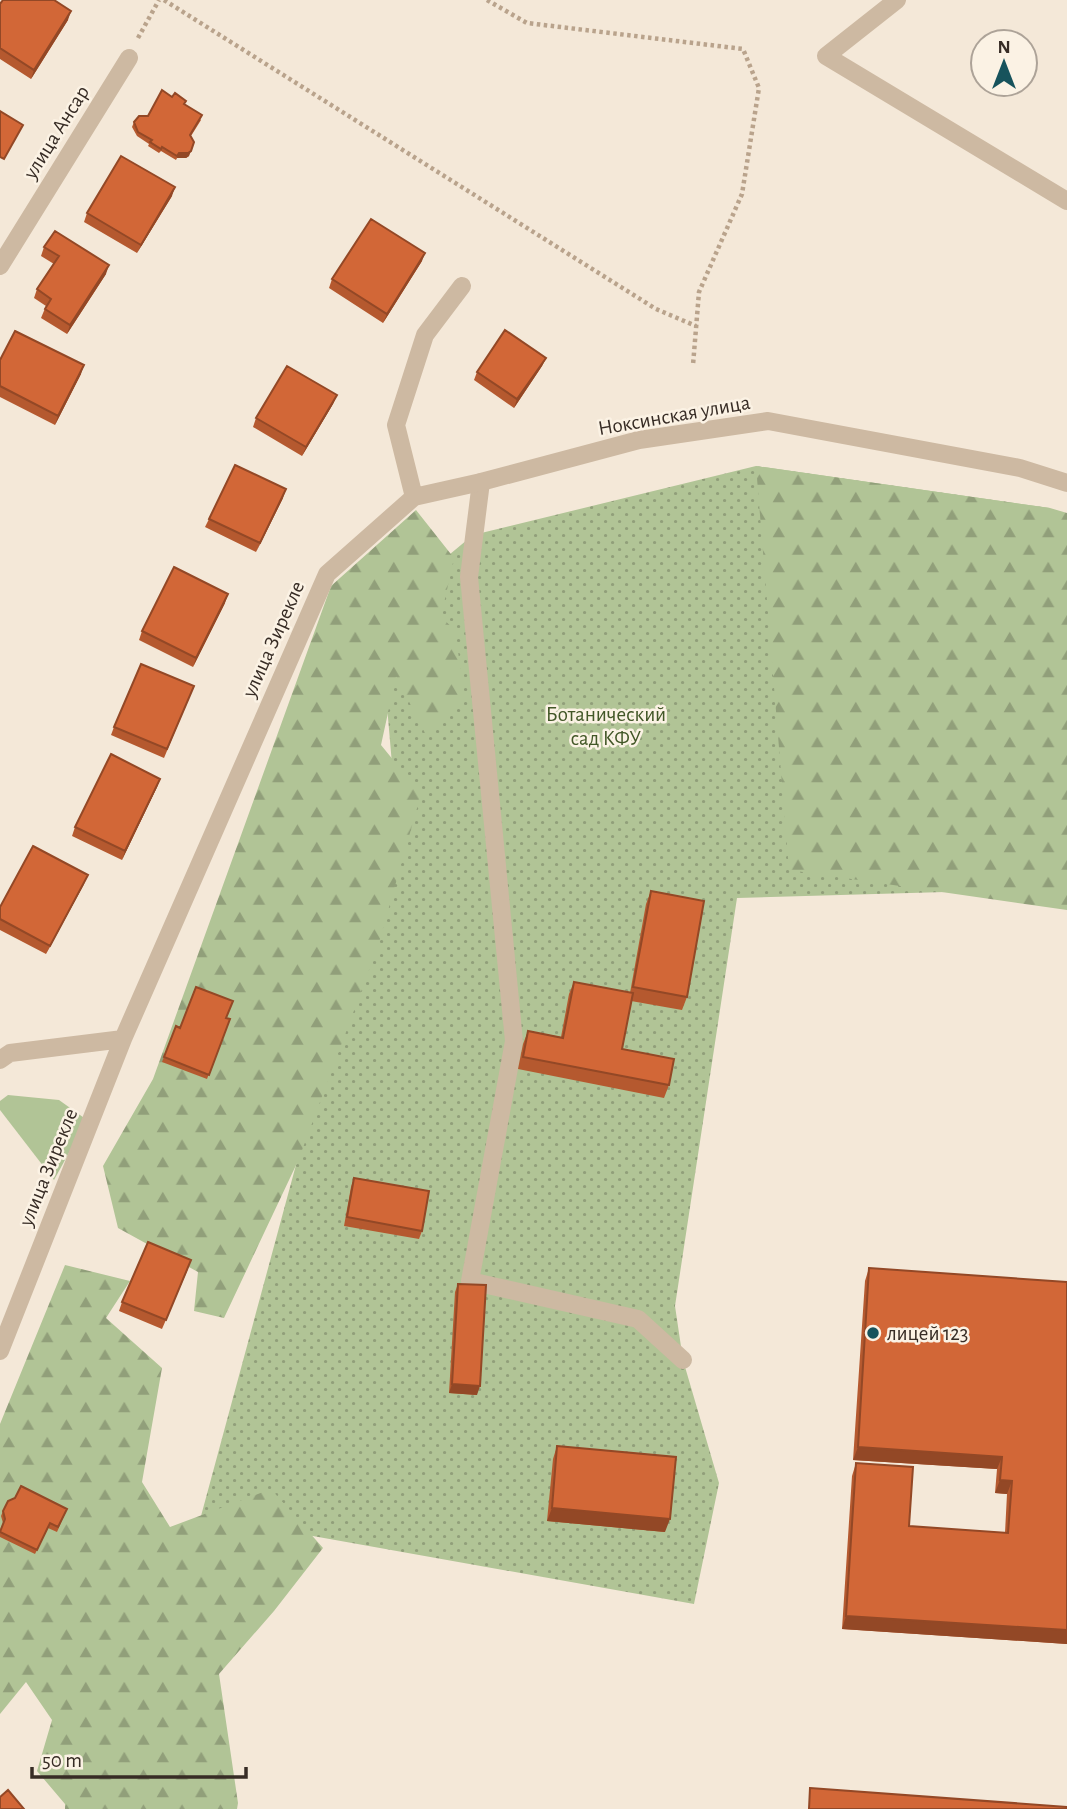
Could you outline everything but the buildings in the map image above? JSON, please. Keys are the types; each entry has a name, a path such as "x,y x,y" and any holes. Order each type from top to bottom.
{"street":[{"path":"897,0 826,56 1067,201"},
{"name":"улица Ансар","path":"0,266 129,58"},
{"path":"414,497 396,425 425,335 462,286"},
{"name":"Ноксинская улица","path":"414,497 639,440 768,421 1020,468 1067,483"},
{"path":"481,482 469,577 514,1041 470,1281 638,1320 683,1360"},
{"name":"улица Зирекле","path":"0,1351 123,1039 327,574 414,497"},
{"path":"0,1060 10,1053 123,1039"}],"path":[{"path":"129,58 144,25 162,0 656,309 696,326"},
{"path":"488,0 527,23 743,49 759,88 742,194 699,292 693,365"}],"green space":[{"name":"Ботанический сад КФУ","path":"756,466 1050,508 945,892 737,898 675,1306 683,1360 719,1483 694,1604 201,1516 395,799 379,613 473,535"},
{"path":"756,466 1050,508 1067,513 1067,910 789,870"},
{"path":"416,510 454,558 441,617 455,630 464,694 426,735 396,676 381,745 421,794 378,946 298,1161 224,1318 194,1311 198,1272 118,1228 103,1166 153,1079 331,586"},
{"path":"8,1095 59,1100 87,1120 54,1180 0,1110 0,1101"},
{"path":"65,1265 130,1281 106,1318 162,1368 142,1482 170,1527 271,1489 323,1548 274,1611 219,1674 237,1809 65,1809 65,1804 37,1771 52,1720 26,1682 0,1714 0,1424"}],"place":[{"name":"лицей 123","path":"873,1333"}]}
